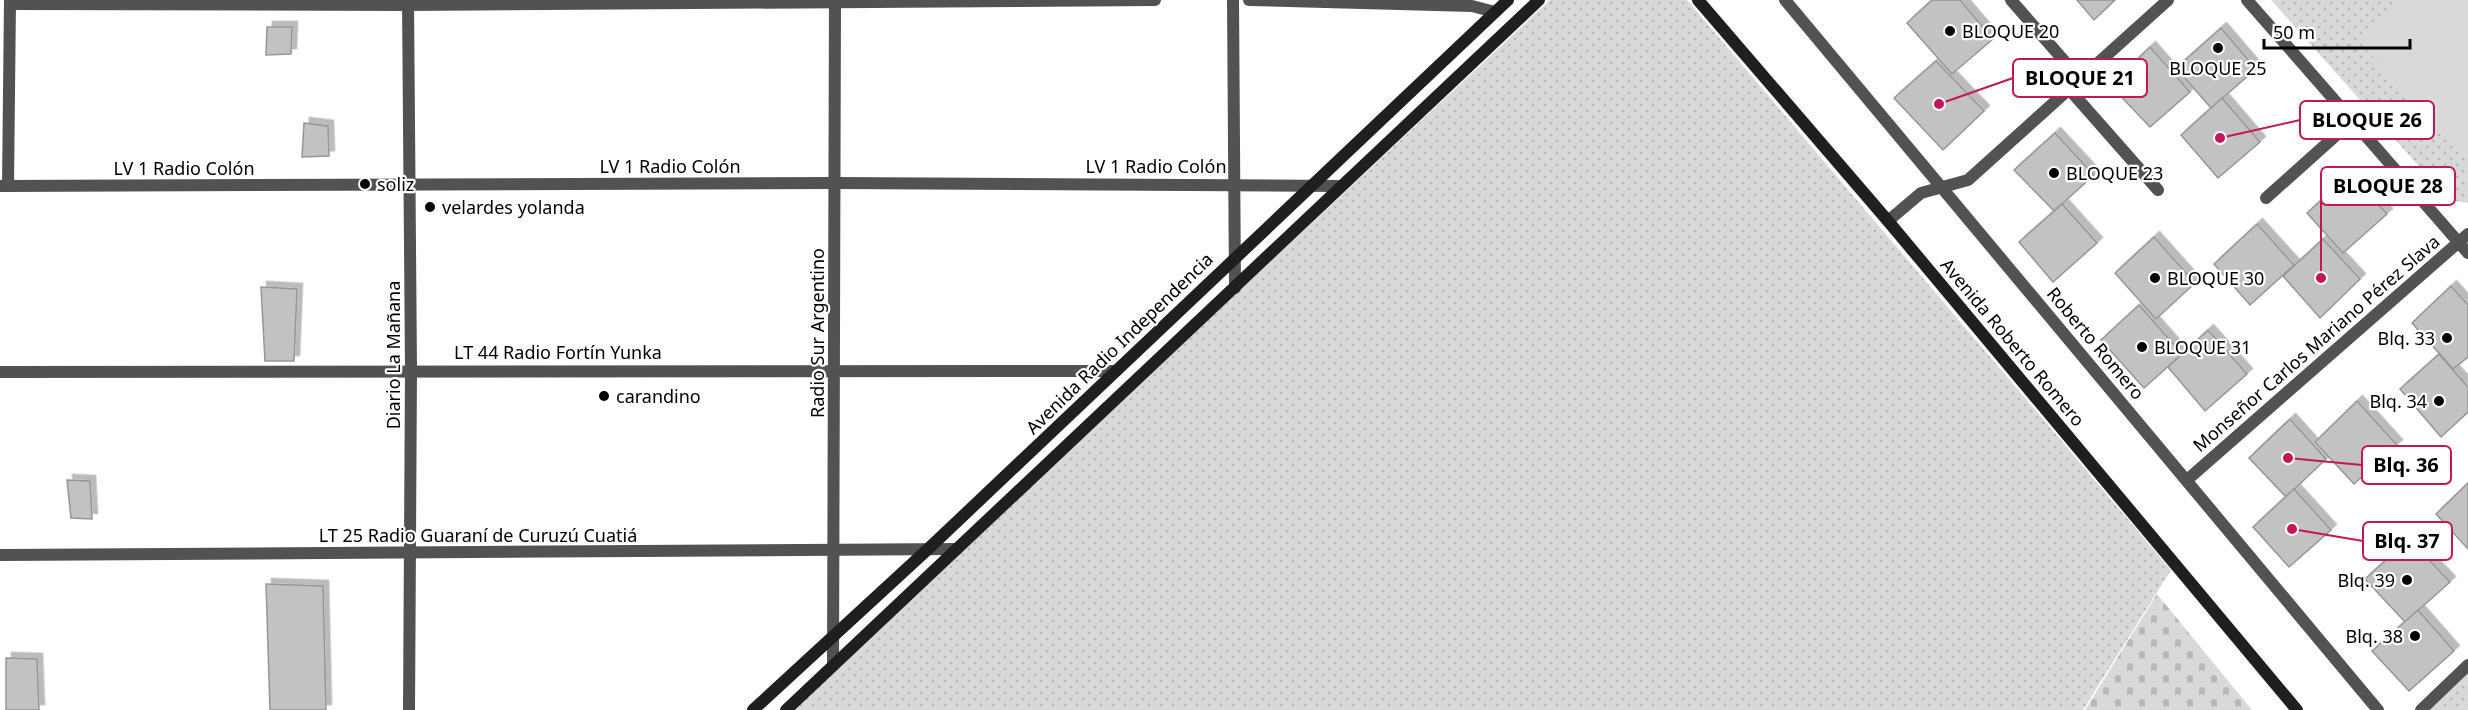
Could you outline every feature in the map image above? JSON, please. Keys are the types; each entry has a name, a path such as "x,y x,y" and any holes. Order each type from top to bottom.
{"main road":[{"name":"Avenida Radio Independencia","path":"753,710 927,550 1508,0"},
{"name":"Avenida Radio Independencia","path":"786,710 1539,0"},
{"name":"Avenida Roberto Romero","path":"1698,0 1888,221 2296,710"}],"street":[{"path":"4,186 10,2 1155,0"},
{"path":"1233,0 1235,288"},
{"path":"1249,0 1472,6 1495,12"},
{"name":"Roberto Romero","path":"1785,0 2378,710"},
{"path":"2010,0 2080,80"},
{"path":"1888,221 1921,193 1968,180 2168,0"},
{"path":"2247,0 2352,121 2463,238 2468,253"},
{"name":"Radio Sur Argentino","path":"833,665 835,1"},
{"name":"Diario La Mañana","path":"408,2 411,370 409,710"},
{"path":"2069,89 2158,190"},
{"path":"2266,198 2352,121"},
{"name":"LV 1 Radio Colón","path":"4,186 835,183 1340,186"},
{"name":"Monseñor Carlos Mariano Pérez Slava","path":"2187,480 2463,238"},
{"name":"LT 44 Radio Fortín Yunka","path":"0,372 1116,371"},
{"name":"LT 25 Radio Guaraní de Curuzú Cuatiá","path":"0,555 957,549"},
{"path":"2421,710 2468,665"}],"green space":[{"path":"1550,0 1687,0 2171,570 2083,710 792,710"},
{"path":"2271,0 2468,0 2468,203 2449,200"},
{"path":"2400,0 2468,0 2468,149 2460,155 2356,38"},
{"path":"2157,594 2252,710 2085,710"},
{"path":"2468,671 2468,710 2426,710"}],"building":[{"name":"BLOQUE 20","path":"1932,0 1960,0 1993,39 1952,74 1907,23"},
{"path":"2077,0 2115,0 2094,20"},
{"path":"267,27 292,27 291,54 266,55"},
{"name":"BLOQUE 25","path":"2221,28 2256,69 2211,108 2176,68"},
{"path":"2150,47 2190,92 2150,127 2110,85"},
{"path":"1936,61 1984,111 1943,150 1894,98"},
{"path":"2222,98 2260,142 2218,178 2181,135"},
{"path":"304,123 328,126 329,156 302,157"},
{"name":"BLOQUE 23","path":"2055,133 2094,175 2054,211 2014,170"},
{"path":"2350,174 2387,214 2343,253 2307,213"},
{"path":"2062,204 2097,243 2053,282 2019,242"},
{"path":"2257,224 2294,265 2250,305 2214,264"},
{"name":"BLOQUE 30","path":"2154,237 2195,283 2156,319 2115,273"},
{"path":"2323,239 2360,279 2320,318 2283,276"},
{"name":"Blq. 33","path":"2451,286 2468,305 2468,357 2453,369 2412,323"},
{"path":"261,287 297,289 294,361 265,361"},
{"name":"BLOQUE 31","path":"2139,305 2182,354 2144,388 2101,340"},
{"path":"2208,330 2247,374 2205,411 2168,367"},
{"name":"Blq. 34","path":"2439,354 2468,387 2468,412 2441,437 2400,389"},
{"path":"2357,401 2397,445 2354,484 2315,442"},
{"path":"2290,419 2326,459 2286,497 2249,458"},
{"path":"67,480 90,481 92,519 71,518"},
{"path":"2468,483 2468,549 2436,514"},
{"path":"2294,489 2331,530 2289,567 2253,527"},
{"name":"Blq. 39","path":"2409,539 2450,582 2405,622 2365,579"},
{"path":"266,584 323,586 326,710 270,710"},
{"name":"Blq. 38","path":"2418,610 2454,651 2409,691 2372,651"},
{"path":"6,658 37,659 39,710 6,710"}],"place":[{"name":"BLOQUE 20","path":"1950,31"},
{"name":"BLOQUE 25","path":"2218,48"},
{"name":"BLOQUE 21","path":"1939,104"},
{"name":"BLOQUE 26","path":"2220,138"},
{"name":"BLOQUE 23","path":"2054,173"},
{"name":"soliz","path":"365,184"},
{"name":"velardes yolanda","path":"430,207"},
{"name":"BLOQUE 30","path":"2155,278"},
{"name":"BLOQUE 28","path":"2321,278"},
{"name":"Blq. 33","path":"2447,338"},
{"name":"BLOQUE 31","path":"2142,347"},
{"name":"carandino","path":"604,396"},
{"name":"Blq. 34","path":"2439,401"},
{"name":"Blq. 36","path":"2288,458"},
{"name":"Blq. 37","path":"2292,529"},
{"name":"Blq. 39","path":"2407,580"},
{"name":"Blq. 38","path":"2415,636"}]}
